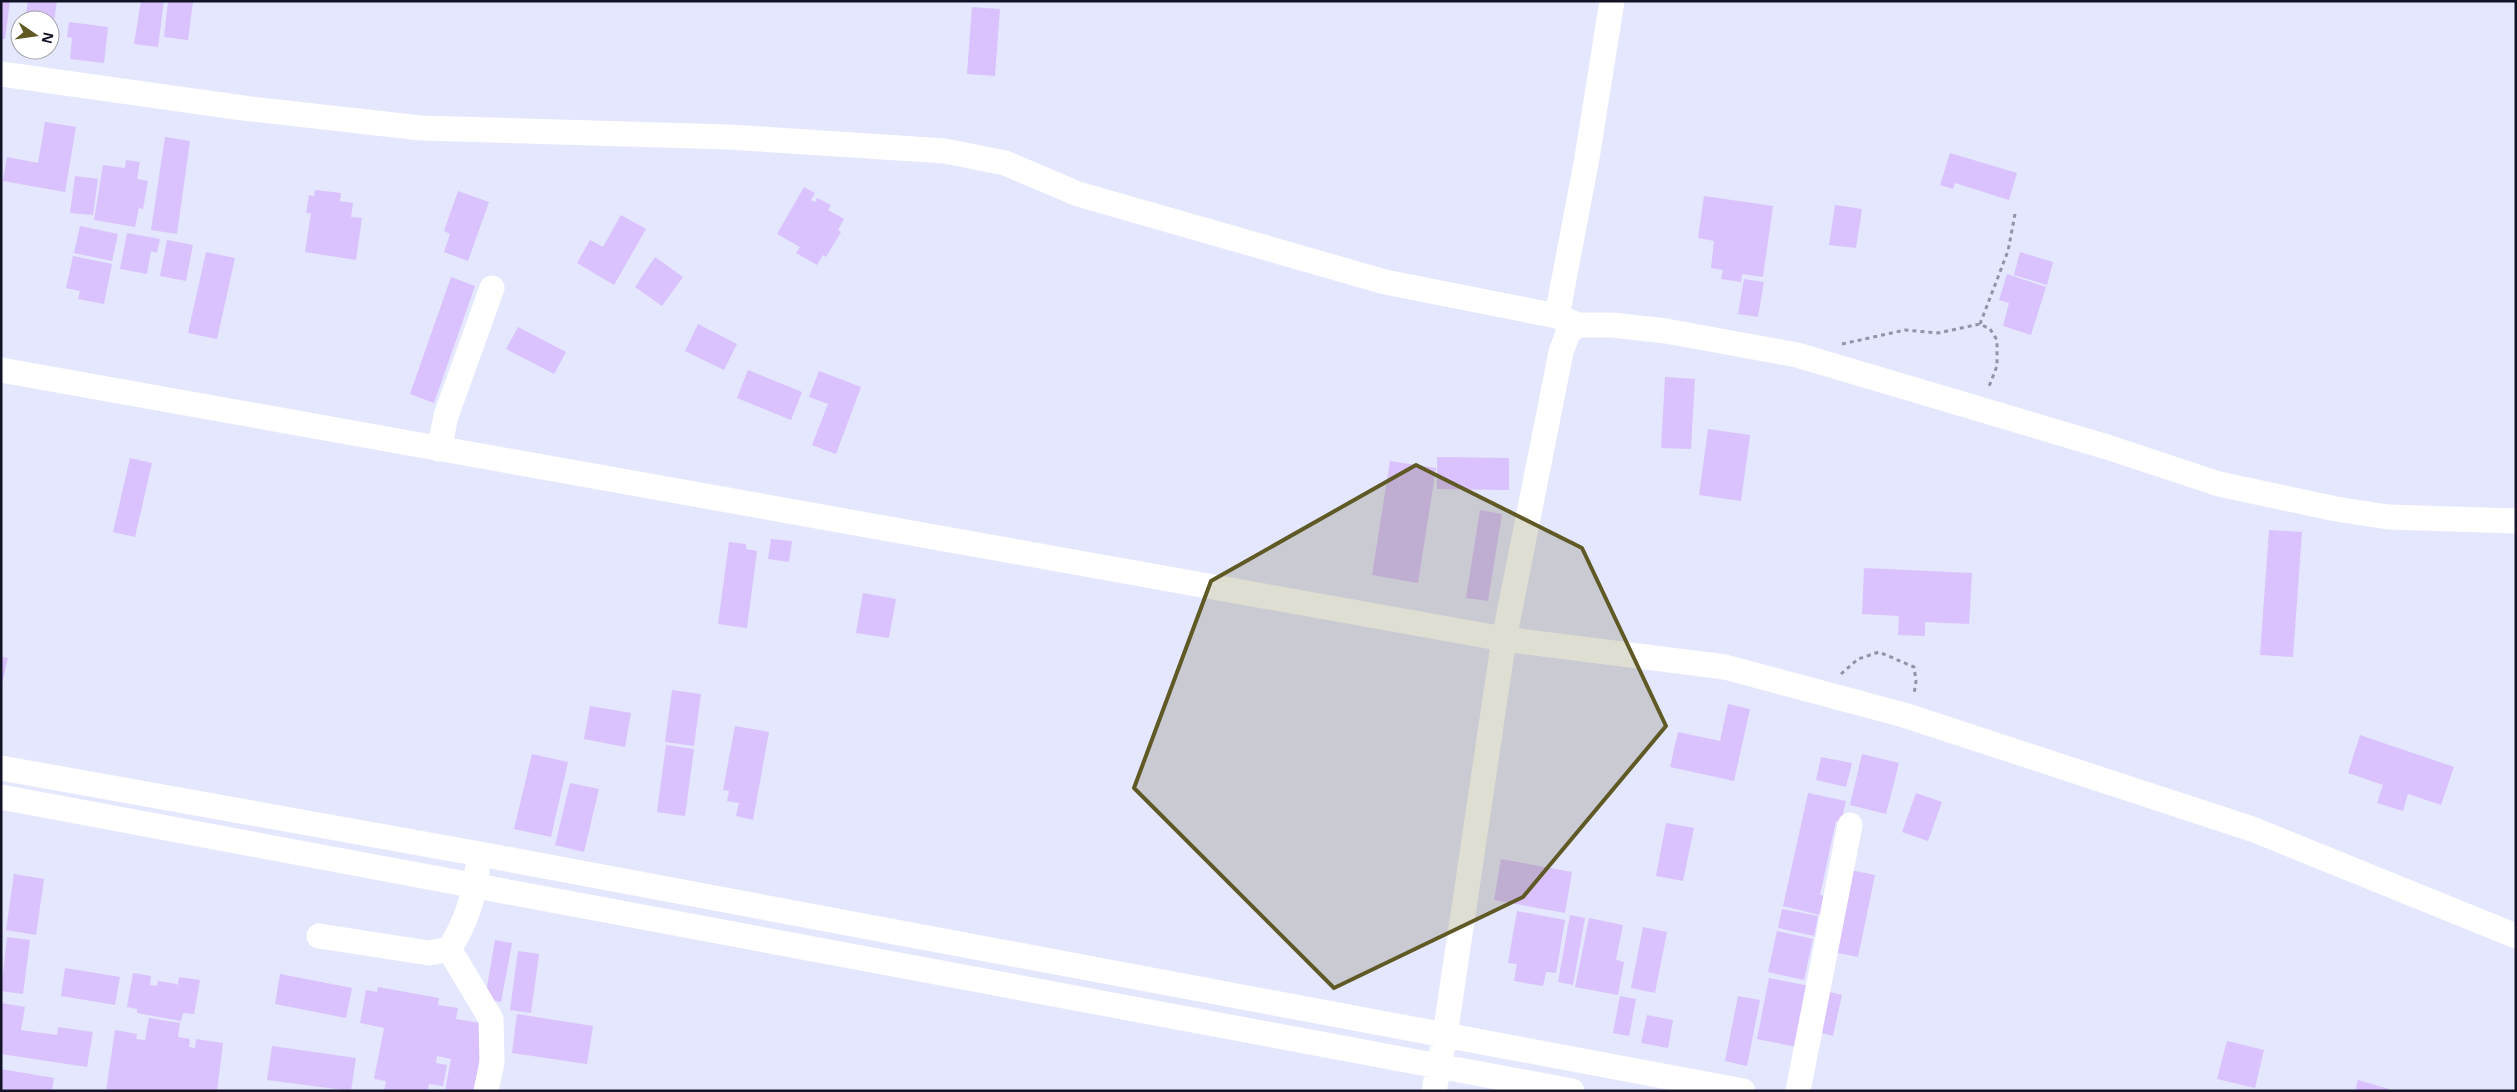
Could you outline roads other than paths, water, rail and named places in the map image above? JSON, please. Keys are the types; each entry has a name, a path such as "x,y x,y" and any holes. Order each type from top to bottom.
{"street":[{"path":"1437,1079 1504,639 1561,352 1568,333 1567,320 1587,158 1612,1"},
{"path":"1,74 243,108 421,128 729,137 945,151 1005,163 1078,194 1385,282 1567,320 1666,331 1797,355 2107,447 2219,484 2336,509 2388,517 2516,522"},
{"path":"439,449 446,416 492,288"},
{"path":"1,370 1504,639 1725,667 1904,715 2252,829 2516,936"},
{"path":"1,768 480,854 1743,1091"},
{"path":"1,797 475,886 1437,1079 1572,1091"},
{"path":"1798,1091 1850,825"},
{"path":"319,936 428,953 449,949 459,934 475,886 480,854"},
{"path":"449,949 491,1019 492,1064 486,1091"}]}
